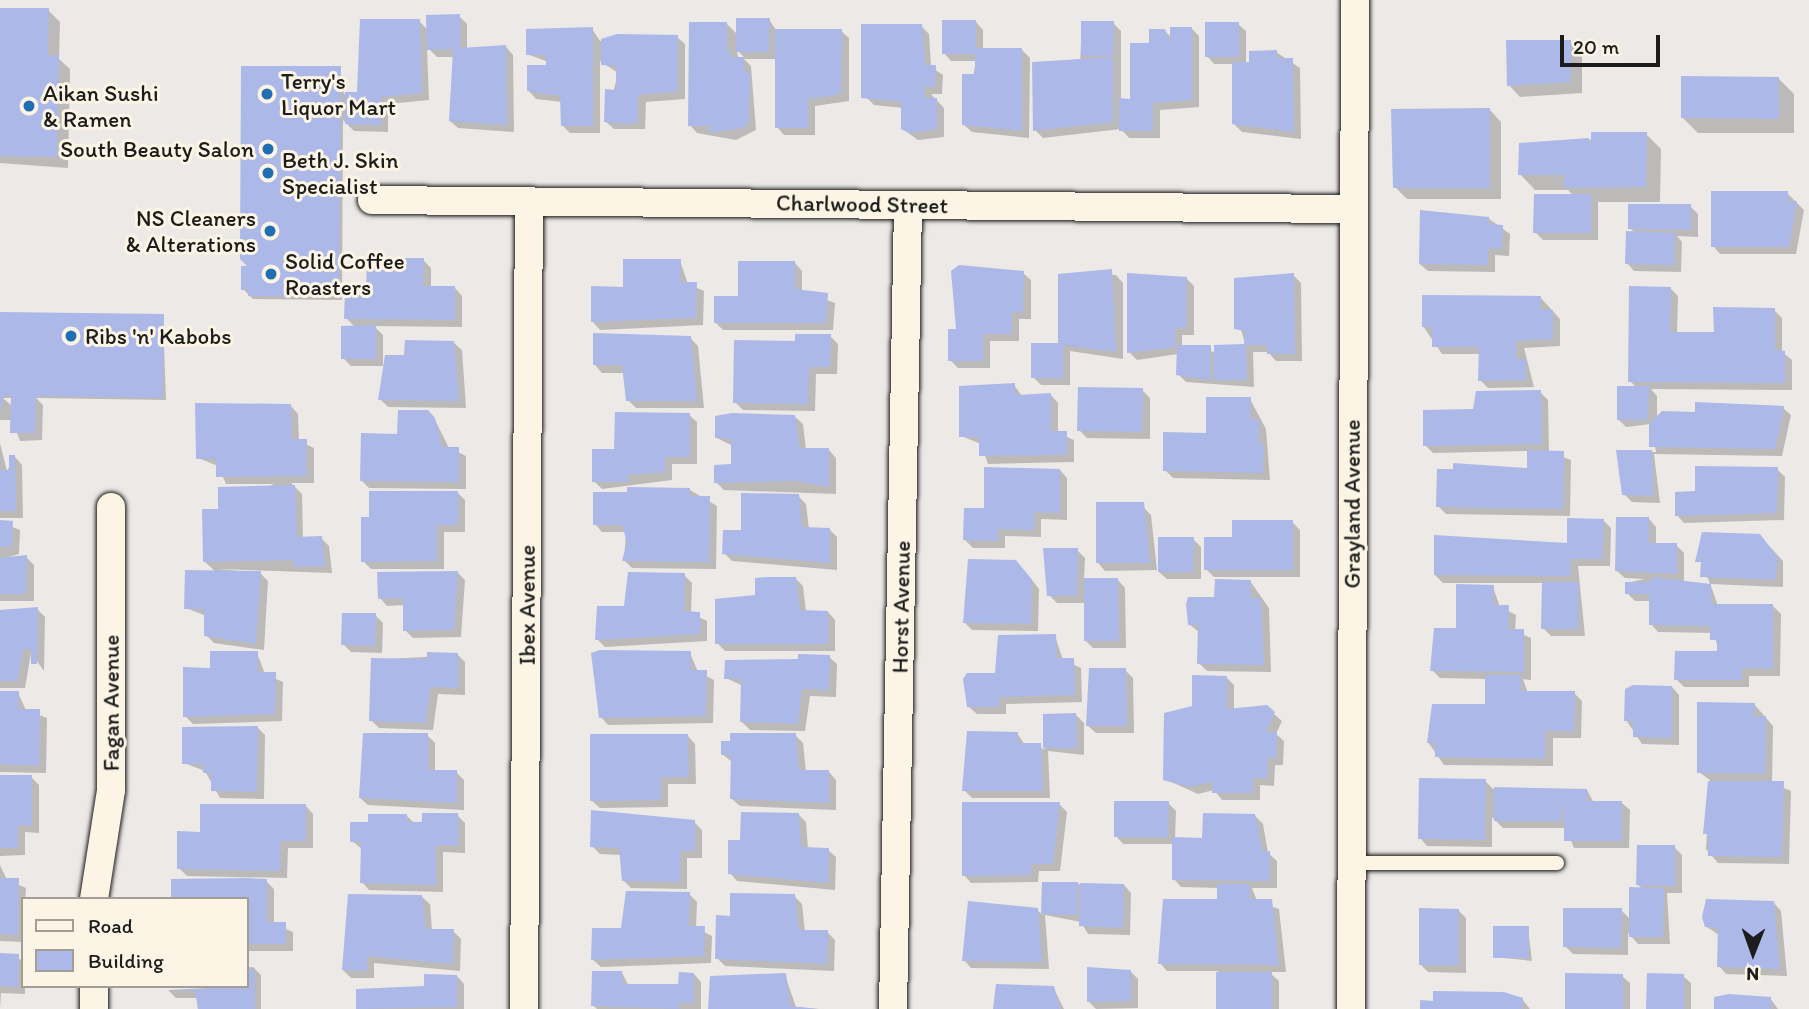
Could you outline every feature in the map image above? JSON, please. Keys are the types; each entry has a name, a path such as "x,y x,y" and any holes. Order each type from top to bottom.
{"street":[{"name":"Grayland Avenue","path":"1351,1009 1355,0"},
{"name":"Charlwood Street","path":"372,200 1353,209"},
{"name":"Ibex Avenue","path":"524,1009 529,201"},
{"name":"Horst Avenue","path":"893,1009 908,205"},
{"name":"Fagan Avenue","path":"94,897 111,790 111,507"},
{"path":"94,988 94,1009"}],"lane":[{"path":"1351,863 1557,863"}],"building":[{"name":"Aikan Sushi & Ramen","path":"0,8 49,8 48,56 59,55 57,157 0,156"},
{"path":"460,14 460,48 506,45 507,125 449,121 453,49 427,50 426,15"},
{"path":"736,18 770,18 769,52 736,52"},
{"path":"360,19 420,19 422,93 381,97 381,125 345,124 345,92 357,92"},
{"path":"942,20 976,20 976,48 1022,48 1022,131 962,125 962,74 975,74 975,54 942,54"},
{"path":"1081,21 1114,21 1113,56 1081,56"},
{"path":"689,22 727,22 727,46 732,57 744,57 744,72 750,72 749,123 742,128 710,133 710,126 688,126"},
{"path":"1205,22 1239,22 1239,57 1205,57"},
{"path":"861,24 922,24 925,65 936,65 935,87 924,87 925,98 937,98 937,129 909,133 901,129 901,102 861,98"},
{"path":"593,27 593,126 561,126 560,96 527,91 527,65 546,65 546,55 526,55 526,29"},
{"path":"1170,27 1192,27 1192,100 1153,103 1153,131 1119,131 1119,98 1130,99 1130,43 1149,43 1149,29 1165,29 1170,44"},
{"path":"775,29 842,29 841,94 808,99 808,128 775,128"},
{"path":"617,34 678,35 678,91 638,95 638,122 604,122 605,89 616,90 616,66 601,65 601,39"},
{"path":"1506,40 1571,40 1571,82 1507,86"},
{"path":"1277,50 1277,58 1293,58 1294,132 1232,124 1232,62 1249,62 1249,51"},
{"path":"1113,57 1113,122 1033,131 1032,62"},
{"path":"241,66 341,66 339,297 248,296 248,290 241,290 241,266 247,266 240,259"},
{"path":"1681,76 1779,77 1779,119 1681,118"},
{"path":"1490,108 1490,188 1393,188 1391,109"},
{"path":"1591,132 1647,132 1646,187 1564,188 1564,175 1518,175 1519,143 1589,138 1591,147"},
{"path":"1711,191 1788,191 1788,201 1797,201 1789,247 1711,247"},
{"path":"1534,194 1591,194 1591,233 1533,233"},
{"path":"1628,204 1691,204 1691,230 1628,229"},
{"path":"1420,210 1489,217 1489,224 1503,225 1502,249 1488,248 1488,265 1419,264"},
{"path":"1626,231 1675,233 1674,265 1625,264"},
{"path":"367,258 424,258 423,286 455,286 455,320 344,319 345,291 366,291"},
{"path":"623,259 681,259 680,282 697,282 696,318 591,322 591,286 623,287"},
{"path":"738,261 795,261 795,289 828,293 826,323 714,323 714,296 738,296"},
{"path":"959,265 1024,271 1023,312 1012,312 1012,334 983,334 983,361 948,361 948,329 956,329 951,271"},
{"path":"1112,269 1116,352 1063,345 1063,378 1031,378 1031,343 1058,343 1058,274"},
{"path":"1127,273 1187,277 1187,328 1175,328 1175,347 1127,353"},
{"path":"1294,273 1295,354 1267,354 1267,345 1246,345 1247,380 1214,380 1214,345 1244,344 1245,331 1234,329 1234,278"},
{"path":"1629,286 1671,287 1670,332 1714,332 1713,307 1775,308 1775,350 1785,351 1785,383 1628,382"},
{"path":"1422,295 1541,296 1540,309 1553,310 1553,339 1516,341 1516,359 1526,359 1526,380 1478,381 1479,347 1432,347 1432,327 1422,327"},
{"path":"0,312 164,314 163,398 36,396 35,433 10,433 11,396 4,395 0,413"},
{"path":"376,325 376,359 341,359 341,326"},
{"path":"593,333 691,336 697,401 626,401 622,365 593,365"},
{"path":"795,334 831,334 830,367 809,367 808,404 733,403 734,340 795,341"},
{"path":"405,340 454,341 459,401 378,400 385,355 404,355"},
{"path":"1177,345 1211,345 1211,380 1176,375"},
{"path":"1015,383 1015,395 1051,393 1051,431 1067,431 1067,455 979,456 979,437 959,437 959,386"},
{"path":"1617,386 1650,386 1647,420 1617,420"},
{"path":"1078,387 1143,388 1142,432 1077,431"},
{"path":"1541,390 1542,444 1423,446 1423,410 1473,409 1476,391"},
{"path":"1206,397 1251,397 1250,419 1259,419 1259,444 1264,444 1263,473 1163,471 1163,432 1206,433"},
{"path":"1695,402 1784,406 1775,449 1649,447 1649,424 1662,411 1695,412"},
{"path":"195,403 291,404 292,439 307,439 307,476 216,477 216,459 196,459"},
{"path":"398,410 428,410 435,418 442,447 459,447 459,482 360,481 361,433 397,434"},
{"path":"615,412 690,413 690,457 665,457 665,472 628,475 628,482 592,482 592,449 614,449"},
{"path":"732,413 795,415 800,448 829,448 829,487 795,481 714,483 714,465 731,464 731,439 715,438 715,416"},
{"path":"1527,450 1564,451 1563,509 1436,507 1437,469 1453,469 1453,463 1527,468"},
{"path":"1616,450 1652,450 1653,496 1622,495"},
{"path":"9,455 15,455 16,511 0,511 0,470 9,470"},
{"path":"1695,466 1778,467 1777,513 1675,516 1675,492 1695,491"},
{"path":"984,467 1060,469 1060,513 1034,512 1034,530 998,529 998,541 963,540 964,508 984,508"},
{"path":"295,485 297,537 322,536 325,566 294,567 293,560 203,562 202,509 218,509 218,487"},
{"path":"627,487 690,488 690,496 710,496 709,562 622,561 627,542 622,525 593,525 593,492 627,492"},
{"path":"369,491 458,491 458,525 437,525 437,561 361,562 361,517 369,517"},
{"path":"741,493 799,494 802,527 830,528 830,563 722,554 723,530 741,530"},
{"path":"1096,502 1144,502 1150,563 1096,563"},
{"path":"1616,517 1649,517 1649,543 1677,543 1677,574 1615,571"},
{"path":"1567,518 1604,519 1602,559 1571,559 1571,576 1434,575 1434,535 1567,543"},
{"path":"0,520 13,521 12,547 0,547"},
{"path":"1232,520 1293,520 1293,570 1204,570 1204,537 1232,537"},
{"path":"1702,532 1760,534 1778,558 1775,580 1700,577 1701,562 1695,562"},
{"path":"1158,537 1194,537 1193,572 1158,572"},
{"path":"1043,548 1078,548 1077,595 1047,596"},
{"path":"27,555 26,594 0,594 0,558"},
{"path":"968,559 1016,560 1032,580 1031,624 963,623"},
{"path":"185,570 261,571 256,644 204,636 204,609 184,609"},
{"path":"458,571 454,630 403,631 403,598 378,599 377,572"},
{"path":"628,572 685,573 684,611 700,612 700,634 595,640 597,606 624,606"},
{"path":"796,577 800,610 828,611 828,644 715,644 715,599 755,595 755,578"},
{"path":"1651,577 1711,584 1711,604 1773,604 1773,669 1742,668 1742,680 1674,680 1675,651 1717,651 1717,640 1710,640 1710,626 1649,625 1649,594 1625,594 1625,582 1651,582"},
{"path":"1084,578 1118,578 1119,641 1084,641"},
{"path":"1215,579 1251,580 1251,598 1261,598 1264,665 1197,664 1198,625 1188,625 1186,604 1188,597 1214,597"},
{"path":"1542,582 1578,582 1578,629 1541,629"},
{"path":"1456,584 1494,585 1493,605 1509,605 1508,629 1524,629 1524,672 1430,671 1434,628 1456,628"},
{"path":"38,607 37,664 31,664 31,649 23,649 18,681 0,681 0,610"},
{"path":"342,613 376,613 375,646 341,645"},
{"path":"1056,634 1057,658 1074,658 1075,695 999,697 999,707 967,707 963,679 967,673 995,673 998,635"},
{"path":"600,650 691,651 691,670 707,670 706,716 599,718 591,653"},
{"path":"210,651 258,651 258,672 276,672 275,714 183,717 183,667 210,668"},
{"path":"427,652 458,653 458,688 431,687 425,723 369,721 371,658 427,659"},
{"path":"798,654 830,655 829,690 802,689 798,724 740,722 741,679 724,679 725,660 798,659"},
{"path":"1089,668 1126,668 1127,726 1086,726"},
{"path":"1192,675 1227,676 1227,709 1267,705 1275,712 1266,732 1277,732 1276,758 1268,758 1267,778 1253,778 1253,793 1212,793 1213,782 1189,787 1163,780 1164,713 1192,706"},
{"path":"1485,675 1521,675 1521,691 1575,691 1574,731 1545,731 1545,759 1435,757 1435,743 1427,743 1432,704 1485,704"},
{"path":"1633,685 1672,686 1672,738 1633,737 1633,721 1624,721 1625,689"},
{"path":"0,691 19,691 19,709 40,709 39,766 0,764"},
{"path":"1697,702 1755,703 1754,717 1766,716 1765,774 1697,773"},
{"path":"1076,713 1077,748 1043,748 1043,714"},
{"path":"258,726 257,792 211,791 211,773 203,773 203,764 182,764 182,727"},
{"path":"967,731 1018,732 1018,743 1041,743 1043,791 962,791"},
{"path":"363,733 428,733 428,770 457,770 457,803 359,798"},
{"path":"730,733 796,733 799,770 829,770 829,803 730,799 731,755 721,755 721,741 730,741"},
{"path":"590,734 688,734 689,777 661,777 661,800 590,801"},
{"path":"0,775 32,775 32,826 18,825 18,848 0,848"},
{"path":"1419,778 1486,779 1485,840 1418,839"},
{"path":"1708,781 1784,781 1782,857 1708,856 1708,834 1703,834"},
{"path":"1494,787 1587,789 1588,801 1622,801 1622,841 1564,841 1564,800 1561,821 1494,821"},
{"path":"1114,801 1169,801 1168,837 1114,837"},
{"path":"962,802 1060,802 1053,864 1031,864 1031,875 962,876"},
{"path":"200,804 306,804 306,841 280,841 280,871 177,869 177,831 200,832"},
{"path":"591,810 695,820 695,851 680,851 680,882 622,881 619,848 590,847"},
{"path":"741,812 799,813 801,847 829,848 828,883 728,874 728,840 740,840"},
{"path":"422,813 458,813 458,846 436,845 436,885 360,883 361,842 350,842 350,822 368,822 368,814 407,814 407,822 422,822"},
{"path":"1203,813 1255,814 1263,852 1270,851 1270,881 1172,880 1172,837 1202,838"},
{"path":"1637,845 1675,845 1675,886 1636,885"},
{"path":"0,878 19,878 18,935 0,934"},
{"path":"171,879 267,879 267,922 286,922 286,944 248,944 248,897 171,897"},
{"path":"1042,882 1078,882 1077,915 1041,914"},
{"path":"1080,883 1124,884 1123,928 1079,926"},
{"path":"1217,884 1250,884 1250,899 1272,899 1279,965 1158,964 1163,899 1217,899"},
{"path":"1629,887 1664,888 1663,937 1629,937"},
{"path":"626,891 690,892 689,926 705,926 704,956 591,960 592,928 621,928"},
{"path":"730,893 795,894 799,930 828,930 827,964 715,959 716,915 730,916"},
{"path":"348,894 422,895 426,929 454,929 452,964 367,956 367,971 342,970"},
{"path":"1706,899 1774,901 1780,969 1717,967 1718,928 1705,927 1702,917"},
{"path":"968,901 1038,908 1042,962 962,961"},
{"path":"1419,908 1459,909 1459,965 1419,965"},
{"path":"1563,908 1622,908 1621,948 1563,947"},
{"path":"1493,926 1529,926 1529,958 1493,958"},
{"path":"0,953 19,954 18,987 0,986"},
{"path":"248,966 255,972 255,1009 198,1009 195,991 166,991 248,988"},
{"path":"1087,967 1131,970 1131,1001 1087,1002"},
{"path":"592,971 622,971 623,984 678,984 679,972 694,973 694,1003 679,1003 679,1009 591,1006"},
{"path":"1216,972 1272,972 1272,1009 1216,1009"},
{"path":"786,973 790,1006 818,1009 708,1009 710,976"},
{"path":"1565,973 1623,974 1623,1009 1565,1009"},
{"path":"1647,973 1684,974 1684,1009 1646,1009"},
{"path":"424,974 457,975 457,1007 356,1009 356,989 424,986"},
{"path":"996,984 1054,986 1060,1009 993,1009"},
{"path":"1433,991 1504,992 1523,998 1522,1009 1420,1009 1420,1000 1433,1001"},
{"path":"1729,994 1771,997 1771,1009 1714,1009 1714,997"}],"place":[{"name":"Terry's Liquor Mart","path":"267,94"},
{"name":"Aikan Sushi & Ramen","path":"29,106"},
{"name":"South Beauty Salon","path":"268,149"},
{"name":"Beth J. Skin Specialist","path":"268,173"},
{"name":"NS Cleaners & Alterations","path":"270,231"},
{"name":"Solid Coffee Roasters","path":"271,274"},
{"name":"Ribs 'n' Kabobs","path":"71,336"}]}
